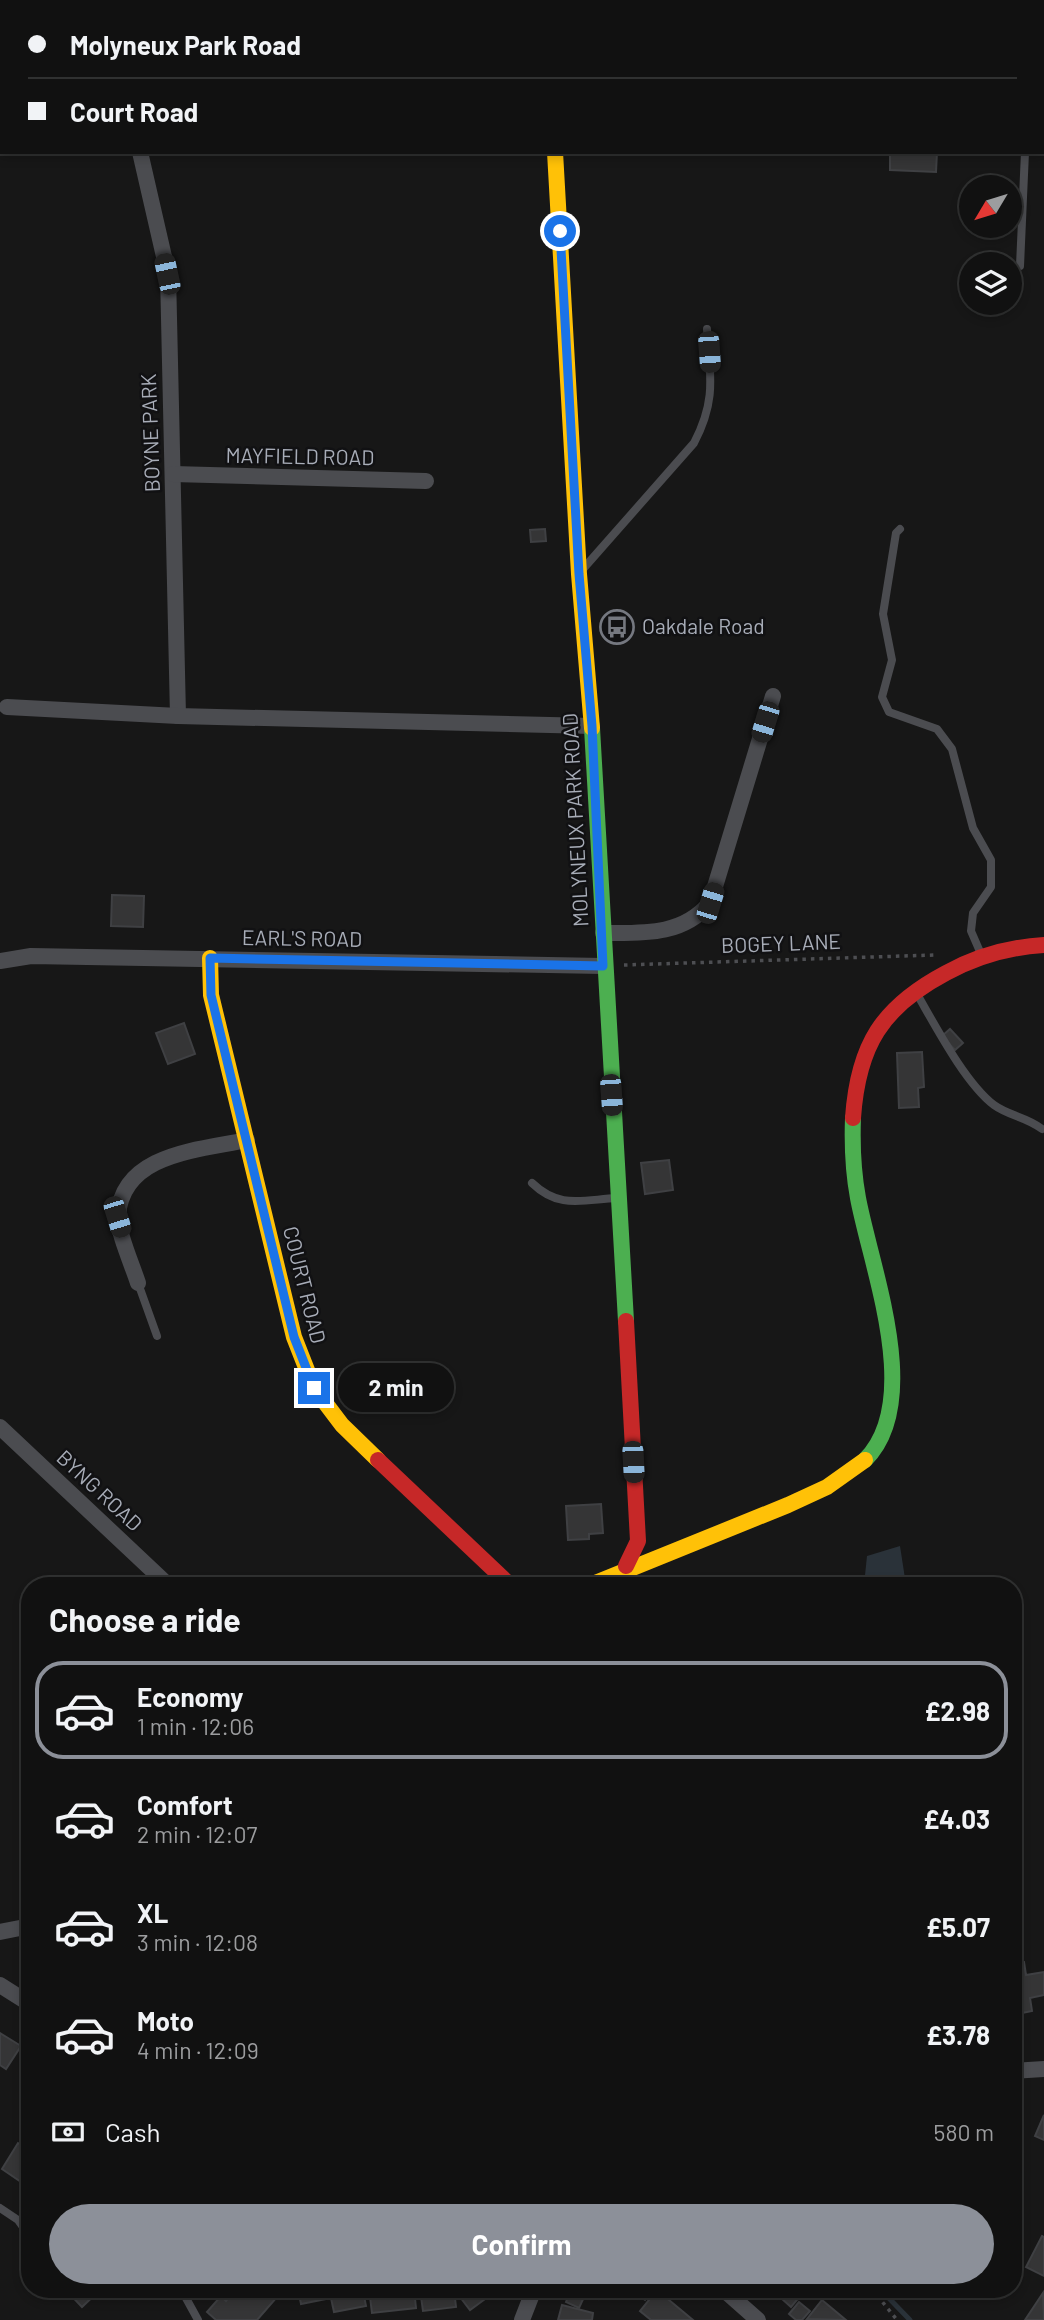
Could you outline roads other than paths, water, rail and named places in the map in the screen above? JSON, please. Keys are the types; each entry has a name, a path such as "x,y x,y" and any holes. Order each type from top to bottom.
{"street":[{"name":"BOYNE PARK","path":"140,154 167,274 178,716"},
{"name":"MOLYNEUX PARK ROAD","path":"555,154 579,574 592,726 603,966 638,1541 626,1566"},
{"name":"MAYFIELD ROAD","path":"173,474 426,481"},
{"path":"603,933 659,933 701,914 710,903 773,696"},
{"path":"7,707 178,716 592,726"},
{"path":"605,1577 626,1566 759,1517 833,1483 864,1462 882,1440 887,1430 889,1407 890,1363 886,1312 855,1182 852,1125 856,1088 870,1042 885,1017 915,991 959,964 981,954 1044,945"},
{"name":"EARL'S ROAD","path":"0,961 31,956 603,966"},
{"name":"COURT ROAD","path":"210,958 211,995 294,1337 314,1388 342,1425 502,1577"},
{"path":"138,1283 117,1217 127,1184 159,1159 247,1140"},
{"name":"BYNG ROAD","path":"0,1427 159,1577"},
{"path":"0,1932 21,1928"},
{"path":"0,1985 21,1998"},
{"path":"1022,2070 1044,2069"},
{"path":"522,2320 531,2298"},
{"path":"733,2298 758,2320"}],"lane":[{"path":"1021,252 1025,154"},
{"path":"579,574 694,443 706,420 712,400 707,329"},
{"path":"900,528 896,533 884,599 884,627 890,642 892,660 882,697 889,712 937,729 952,749 973,828 991,860 991,887 973,913 971,931 981,954"},
{"path":"915,991 959,1063 993,1104 1031,1120 1042,1129"},
{"path":"532,1183 544,1194 561,1202 617,1198"},
{"path":"138,1283 157,1336"},
{"path":"0,2208 21,2224"},
{"path":"186,2298 198,2320"}],"waterway":[{"path":"889,2298 910,2320"}],"place":[{"name":"Oakdale Road","path":"617,627"}]}
